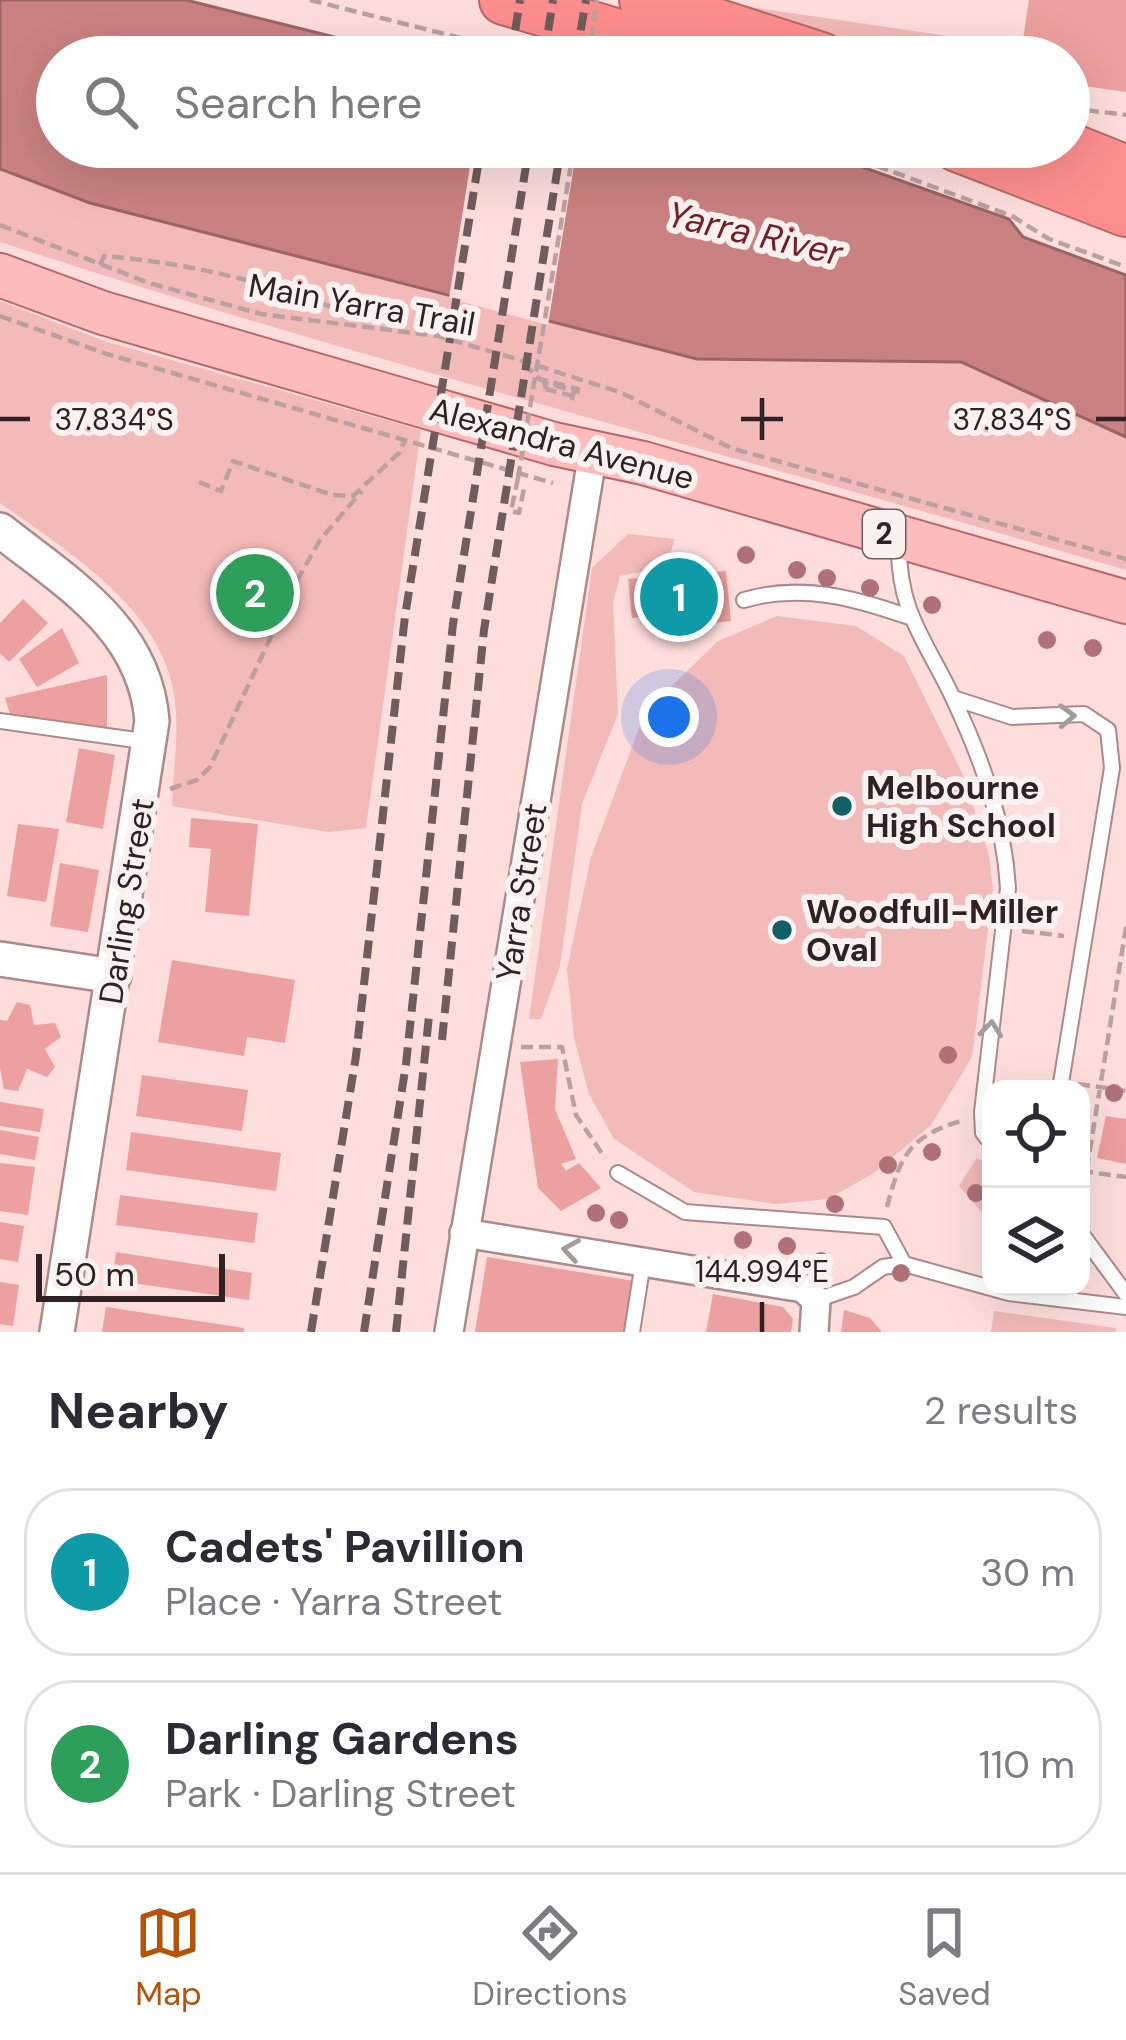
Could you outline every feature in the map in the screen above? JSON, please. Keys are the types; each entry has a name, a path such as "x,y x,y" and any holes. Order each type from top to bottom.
{"highway":[{"path":"504,0 626,36"},
{"path":"644,0 756,36"},
{"path":"1090,138 1126,144"},
{"path":"1090,155 1126,170"},
{"path":"1012,168 1126,212"}],"main road":[{"name":"Alexandra Avenue","path":"0,275 103,313 1126,602"}],"street":[{"name":"Yarra Street","path":"448,1332 593,452"},
{"name":"Darling Street","path":"0,530 89,601 125,638 150,695 150,742 57,1332"},
{"path":"0,959 114,976"},
{"path":"464,1233 803,1288 816,1300 814,1332"}],"lane":[{"path":"899,538 898,588 985,772 1006,854 1008,888 986,1080"},
{"path":"744,600 773,591 813,593 854,598 909,617"},
{"path":"953,698 1012,717 1084,714 1108,730 1112,769 1061,1080"},
{"path":"0,721 150,742"},
{"path":"618,1173 686,1212 884,1226 904,1264"},
{"path":"1090,1244 1126,1294"},
{"path":"632,1332 643,1262"},
{"path":"816,1300 854,1287 883,1268 904,1264 1009,1293 1126,1307"}],"path":[{"path":"310,0 453,36"},
{"path":"592,36 597,0"},
{"path":"1090,111 1126,115"},
{"path":"525,484 519,513 511,512 571,168"},
{"path":"883,168 1012,216 1049,239 1126,266"},
{"name":"Main Yarra Trail","path":"0,225 100,265 261,314 438,335 622,393 686,428 761,458 1126,559"},
{"path":"100,265 104,256 223,275 334,307 364,320 364,327"},
{"path":"0,316 107,354 554,483"},
{"path":"520,360 545,386 576,398 578,389 536,378"},
{"path":"545,386 574,391 571,403"},
{"path":"170,789 197,780 210,767 320,540 399,453 405,440"},
{"path":"200,482 221,491 233,461 332,495 362,490"},
{"path":"1090,1141 1126,927"},
{"path":"1023,932 1076,938"},
{"path":"1114,944 1123,945"},
{"path":"515,1047 562,1047 576,1115 618,1173"},
{"path":"1090,1086 1126,1091"},
{"path":"884,1226 904,1156 927,1131 965,1120"},
{"path":"1090,1172 1126,1177"}],"shaded area":[{"path":"702,0 948,36 813,36"},
{"path":"0,169 90,203 697,359 961,362 1126,437 1126,570 421,370 0,242"},
{"path":"0,301 104,341 421,430 366,828 329,832 172,806 175,702 168,669 153,639 110,586 0,503"},
{"path":"628,534 675,539 666,567 620,576 613,602 618,714 582,804 560,966 541,1019 529,1019 592,568"},
{"name":"Woodfull-Miller Oval","path":"777,616 856,626 904,656 963,775 989,855 993,890 972,1057 931,1125 874,1173 828,1199 776,1204 694,1192 614,1139 589,1094 574,1038 567,969 591,857 645,712 718,641"},
{"path":"977,1158 982,1160 982,1213 959,1186"},
{"path":"994,1311 1116,1328 1115,1332 991,1332"}],"water":[{"name":"Yarra River","path":"0,0 186,0 331,36 36,36 36,168 865,168 1009,219 1023,237 1126,275 1126,437 961,362 697,359 90,203 0,169"}],"pier":[{"path":"470,168 574,168 548,325 449,298"}],"building":[{"path":"1029,0 1126,0 1126,92 1090,87 1090,36 1024,36"},
{"path":"726,571 731,621 662,629 661,615 632,618 628,579"},
{"path":"23,599 48,623 9,662 0,653 0,623"},
{"path":"62,628 79,663 37,687 19,659"},
{"path":"107,675 107,729 12,720 5,698"},
{"path":"79,748 115,755 103,829 66,822"},
{"path":"191,818 258,824 249,916 205,912 211,849 189,847"},
{"path":"18,824 59,829 46,902 7,896"},
{"path":"60,863 99,870 88,932 50,926"},
{"path":"172,960 295,980 285,1043 247,1037 244,1056 158,1042"},
{"path":"17,1002 30,1005 34,1025 55,1023 61,1037 45,1049 55,1067 47,1077 27,1069 18,1091 4,1089 0,1068 0,1020 7,1021"},
{"path":"558,1059 555,1109 576,1159 561,1164 566,1171 579,1163 601,1188 561,1211 538,1188 520,1062"},
{"path":"142,1075 248,1090 242,1131 136,1116"},
{"path":"0,1102 44,1109 40,1132 0,1126"},
{"path":"1106,1116 1126,1119 1126,1164 1097,1158"},
{"path":"0,1130 39,1137 35,1160 0,1154"},
{"path":"131,1132 281,1153 276,1191 126,1170"},
{"path":"0,1163 35,1167 28,1215 0,1211"},
{"path":"120,1195 258,1213 254,1243 116,1225"},
{"path":"0,1222 24,1226 18,1262 0,1259"},
{"path":"116,1252 252,1273 249,1300 112,1280"},
{"path":"487,1257 634,1281 627,1332 475,1332"},
{"path":"0,1282 19,1285 13,1326 0,1324"},
{"path":"713,1294 783,1307 793,1319 791,1332 706,1332"},
{"path":"106,1307 244,1328 244,1332 102,1332"},
{"path":"844,1310 870,1318 882,1332 841,1332"}],"railway":[{"path":"514,36 520,0"},
{"path":"547,36 553,0"},
{"path":"580,36 586,0"},
{"path":"311,1332 356,1056 405,616 478,168"},
{"path":"364,1332 406,1064 453,624 526,168"},
{"path":"442,1040 484,630 558,168"},
{"path":"396,1332 429,1016"}],"place":[{"name":"Darling Gardens","path":"255,593"},
{"name":"Cadets' Pavillion","path":"679,597"},
{"name":"Melbourne High School","path":"842,806"},
{"name":"Woodfull-Miller Oval","path":"782,930"}]}
